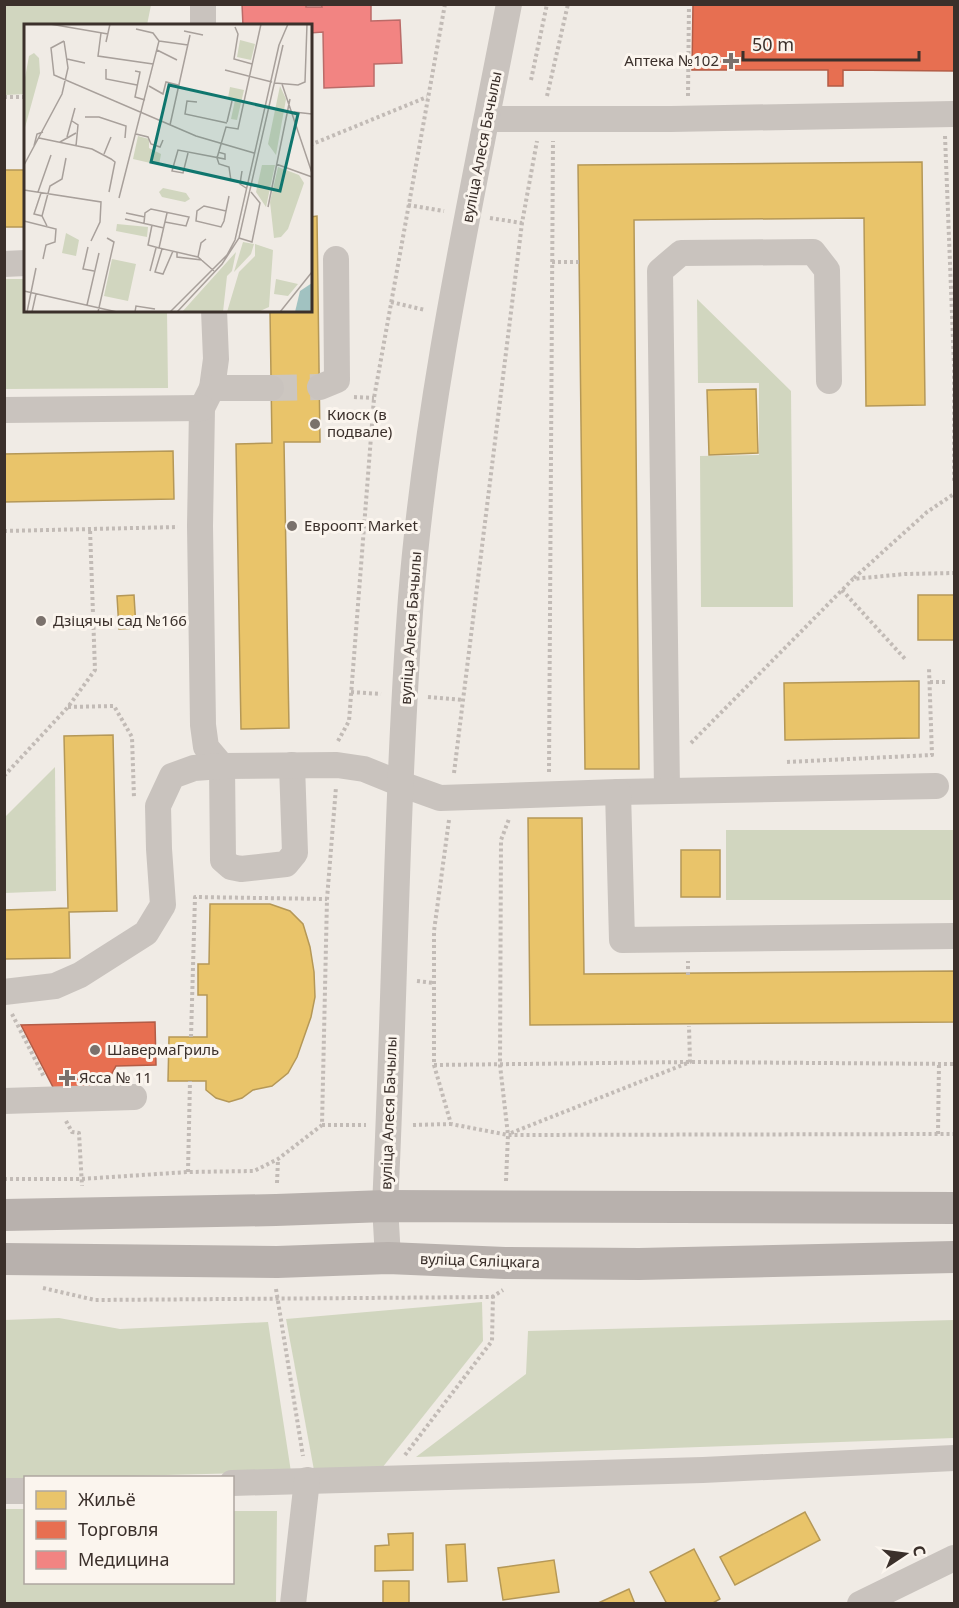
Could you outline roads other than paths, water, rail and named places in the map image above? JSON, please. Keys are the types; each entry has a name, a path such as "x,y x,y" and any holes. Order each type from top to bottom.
{"main road":[{"path":"4,1215 385,1206 954,1209"},
{"name":"вуліца Сяліцкага","path":"4,1259 277,1262 388,1258 508,1274 639,1264 954,1257"}],"street":[{"path":"202,24 203,4"},
{"name":"вуліца Алеся Бачылы","path":"388,1258 385,1206 400,784 412,597 423,487 450,315 509,4"},
{"path":"487,119 547,126 612,119 950,122"},
{"path":"667,779 660,271 681,253 813,252 827,270 829,381"},
{"path":"320,387 337,381 336,259"},
{"path":"4,264 24,263"},
{"path":"214,312 216,358 207,398 200,526 203,725 206,747 222,766 223,860 231,867 241,869 286,864 296,853 292,765"},
{"path":"4,410 207,398 271,388"},
{"path":"7,1000 55,986 80,975 146,933 163,905 158,806 172,776 194,768 337,765 364,768 440,798 618,792 667,779 936,786"},
{"path":"618,792 622,939 954,936"},
{"path":"4,1101 134,1097"},
{"path":"234,1483 703,1470 954,1458"},
{"path":"293,1604 307,1480"},
{"path":"4,1491 24,1491"},
{"path":"860,1604 954,1558"}],"tunnel":[{"path":"271,388 320,387"}],"place":[{"name":"Аптека №102","path":"731,61"},
{"name":"Киоск (в подвале)","path":"315,424"},
{"name":"Евроопт Market","path":"292,526"},
{"name":"Дзіцячы сад №166","path":"41,621"},
{"name":"ШавермаГриль","path":"95,1050"},
{"name":"Ясса № 11","path":"67,1078"}]}
